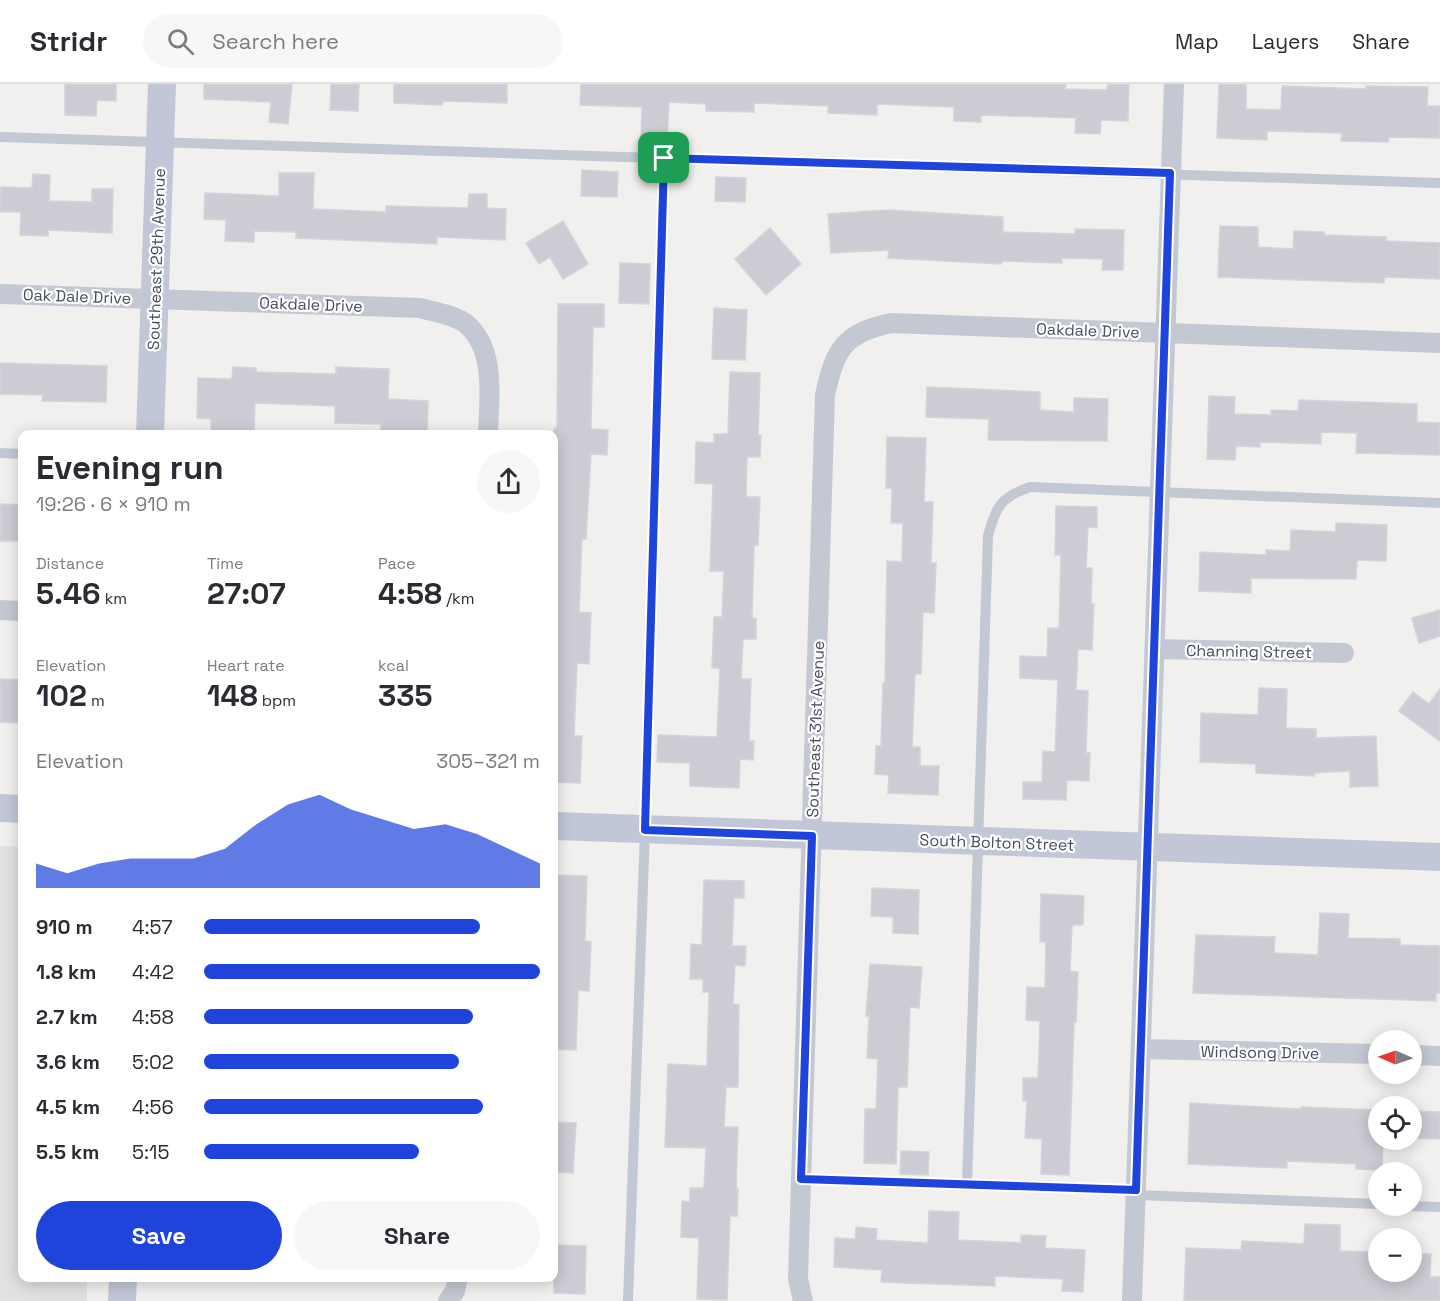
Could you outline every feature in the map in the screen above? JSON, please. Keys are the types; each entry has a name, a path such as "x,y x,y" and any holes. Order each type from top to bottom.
{"street":[{"name":"Southeast 29th Avenue","path":"150,430 162,84"},
{"path":"1132,1301 1174,84"},
{"name":"Oak Dale Drive","path":"0,294 154,299"},
{"name":"Oakdale Drive","path":"154,299 420,308 447,314 465,324 476,335 489,370 488,430"},
{"name":"Oakdale Drive","path":"848,341 865,329 891,323 1440,343"},
{"name":"Southeast 31st Avenue","path":"803,1301 798,1279 825,395 837,356 848,341"},
{"path":"0,610 18,611"},
{"name":"Channing Street","path":"1155,649 1344,653"},
{"path":"0,808 18,809"},
{"name":"South Bolton Street","path":"558,826 1440,857"},
{"name":"Windsong Drive","path":"1141,1049 1368,1054"},
{"path":"1422,1055 1440,1056"},
{"path":"122,1301 123,1282"},
{"path":"448,1301 455,1291 457,1282"}],"lane":[{"path":"0,137 1440,183"},
{"path":"628,1301 645,830 664,158"},
{"path":"0,453 18,454"},
{"path":"967,1184 988,536 994,512 1009,494 1030,487 1440,503"},
{"path":"801,1179 967,1184 1368,1204"},
{"path":"1422,1206 1440,1207"}],"shaded area":[{"path":"0,846 18,847 18,1282 87,1282 87,1301 0,1301"}],"building":[{"path":"65,84 116,84 116,101 97,100 96,116 65,115"},
{"path":"204,84 292,84 288,124 269,122 271,102 204,99"},
{"path":"331,84 359,84 358,111 330,110"},
{"path":"394,84 507,84 507,103 443,101 442,105 394,103"},
{"path":"581,84 1066,84 1065,89 1107,90 1108,84 1129,84 1128,121 1101,120 1100,134 1075,133 1076,118 981,115 981,122 954,121 954,107 877,104 877,115 828,113 828,106 754,103 754,112 706,111 706,104 669,102 667,142 641,141 642,107 580,105"},
{"path":"1219,84 1246,84 1246,109 1281,110 1282,86 1366,89 1366,86 1428,87 1427,106 1440,106 1440,138 1389,137 1388,142 1341,141 1342,133 1267,131 1267,140 1217,138"},
{"path":"582,170 618,172 617,197 581,196"},
{"path":"279,173 314,173 313,209 386,212 386,206 468,208 469,194 487,194 487,208 506,209 505,240 437,237 437,244 296,238 296,232 254,231 254,242 225,241 226,220 204,219 205,193 279,196"},
{"path":"33,174 50,175 49,201 92,202 92,189 113,189 112,233 48,230 48,236 20,235 21,212 0,212 1,187 32,188"},
{"path":"716,177 746,178 745,202 715,201"},
{"path":"889,210 1003,217 1003,232 1075,234 1075,229 1124,230 1123,270 1102,270 1103,259 1062,258 1062,263 1002,261 1001,264 888,258 889,250 831,253 828,214"},
{"path":"563,221 588,264 563,279 550,257 539,264 526,243"},
{"path":"1220,226 1258,227 1258,247 1293,249 1294,231 1324,232 1324,235 1386,237 1386,241 1440,243 1440,279 1384,277 1384,283 1218,277"},
{"path":"770,228 801,264 766,295 735,259"},
{"path":"620,263 650,264 649,304 619,303"},
{"path":"558,304 604,304 604,327 593,327 591,429 608,430 607,455 591,454 586,539 582,539 579,612 591,613 589,664 577,663 574,736 582,736 580,783 558,782 558,430 554,430 557,428"},
{"path":"714,308 747,310 745,360 712,359"},
{"path":"0,363 107,366 106,402 42,401 43,395 0,394"},
{"path":"233,367 256,368 256,372 336,374 336,367 389,369 388,399 428,401 427,430 380,430 381,424 335,423 335,406 255,403 254,430 211,430 211,419 197,418 198,378 232,379"},
{"path":"730,372 760,373 758,435 761,435 760,457 747,457 746,497 760,497 758,545 754,545 752,618 756,618 756,639 743,639 741,679 751,679 749,741 754,741 753,760 740,759 739,788 690,786 690,763 657,762 658,735 717,737 720,668 712,668 714,617 722,617 724,571 710,571 713,484 695,483 696,442 714,443 714,434 728,434"},
{"path":"927,387 1040,392 1040,410 1074,412 1074,398 1108,399 1107,441 988,440 989,419 926,417"},
{"path":"1209,396 1235,397 1234,414 1271,415 1271,410 1298,411 1299,400 1417,404 1417,422 1440,423 1440,455 1356,453 1357,433 1321,432 1321,444 1260,442 1260,447 1236,446 1235,460 1207,459"},
{"path":"887,437 926,438 924,502 933,502 931,563 936,563 934,613 923,612 921,674 915,674 912,747 920,747 920,766 939,766 938,795 888,793 889,775 875,774 876,746 881,746 883,683 885,683 887,561 902,562 903,523 891,523 892,488 886,488"},
{"path":"0,504 18,505 18,541 0,541"},
{"path":"1056,506 1097,507 1097,528 1088,527 1086,568 1092,568 1091,604 1094,604 1092,650 1078,649 1076,690 1088,691 1086,753 1090,753 1089,781 1067,780 1066,800 1023,799 1023,782 1042,782 1043,751 1055,752 1058,680 1020,678 1020,656 1047,657 1048,628 1059,628 1061,555 1055,555"},
{"path":"1336,523 1387,525 1386,561 1357,560 1356,579 1251,578 1251,593 1199,591 1200,552 1266,555 1266,550 1290,551 1291,530 1336,532"},
{"path":"1440,610 1440,636 1419,643 1412,618"},
{"path":"0,679 18,680 18,723 0,722"},
{"path":"1259,688 1287,689 1286,728 1316,729 1316,738 1376,736 1378,786 1350,787 1350,771 1314,773 1314,776 1256,773 1256,764 1200,762 1201,713 1258,715"},
{"path":"1440,689 1440,741 1399,711 1413,692 1429,704"},
{"path":"558,875 587,876 585,941 591,942 589,991 578,990 576,1050 558,1049"},
{"path":"704,880 744,881 744,898 734,898 732,946 746,946 745,966 735,965 733,1004 739,1005 738,1087 726,1087 724,1127 738,1127 737,1216 730,1216 727,1300 697,1299 699,1238 681,1237 682,1201 690,1202 690,1188 704,1188 706,1148 665,1147 668,1064 707,1066 709,992 703,992 703,979 690,979 691,944 702,945"},
{"path":"872,888 919,890 918,934 893,933 893,917 871,916"},
{"path":"1041,894 1084,896 1083,925 1072,925 1070,971 1078,972 1069,1175 1041,1174 1042,1139 1025,1138 1027,1101 1023,1101 1023,1078 1038,1078 1040,1021 1026,1020 1027,987 1045,988 1046,942 1040,942"},
{"path":"1320,913 1349,914 1348,938 1400,939 1400,945 1440,946 1440,993 1436,993 1436,1001 1193,993 1196,935 1275,937 1274,953 1318,955"},
{"path":"870,964 922,967 919,1008 910,1007 907,1087 898,1087 896,1164 864,1163 865,1109 876,1109 878,1059 867,1058 869,1016 866,1016"},
{"path":"1190,1103 1301,1109 1301,1107 1368,1110 1368,1150 1383,1150 1382,1162 1368,1162 1368,1169 1356,1169 1356,1164 1287,1161 1287,1168 1188,1164"},
{"path":"1422,1111 1440,1112 1440,1139 1422,1138"},
{"path":"558,1122 576,1123 573,1173 558,1172"},
{"path":"901,1151 929,1152 928,1175 900,1174"},
{"path":"929,1211 959,1212 958,1240 1021,1243 1021,1235 1046,1236 1045,1248 1085,1250 1083,1292 1062,1291 1063,1279 995,1276 995,1286 881,1282 882,1270 834,1267 835,1238 855,1239 856,1227 877,1229 876,1240 928,1243"},
{"path":"1305,1224 1340,1225 1340,1251 1368,1252 1368,1282 1422,1282 1422,1254 1431,1254 1430,1277 1440,1277 1440,1301 1184,1301 1186,1248 1241,1250 1242,1241 1304,1244"},
{"path":"558,1245 586,1246 585,1294 554,1293 554,1282 558,1282"}],"route":[{"path":"664,158 1170,173 1136,1190 801,1179 812,836 645,830 664,158"}]}
